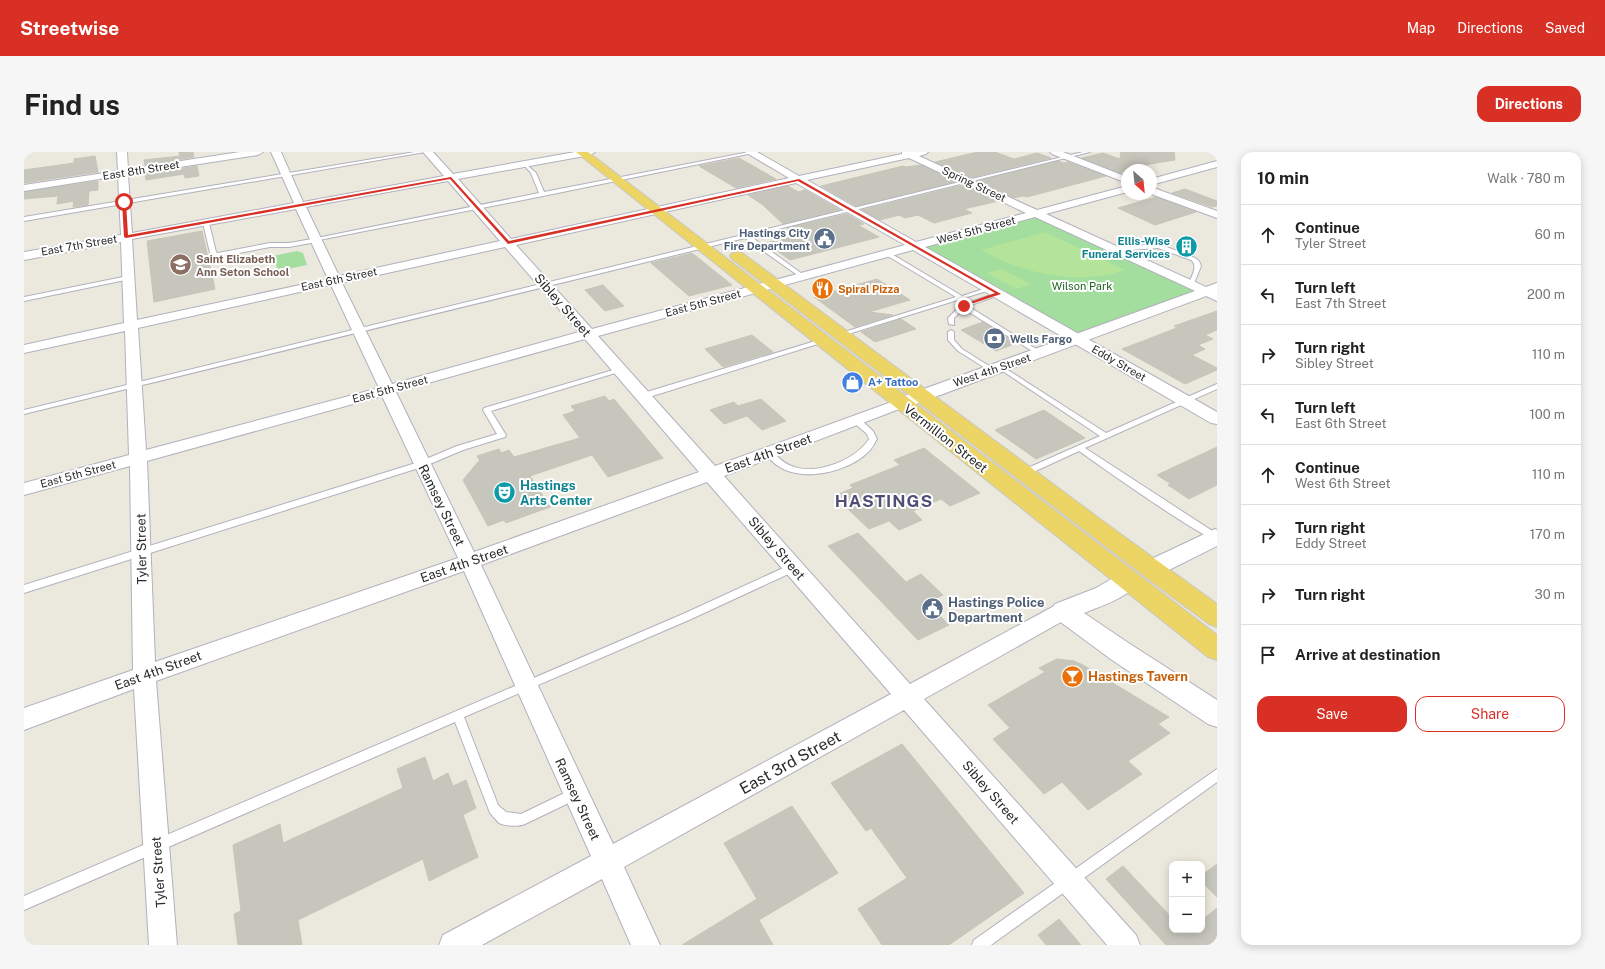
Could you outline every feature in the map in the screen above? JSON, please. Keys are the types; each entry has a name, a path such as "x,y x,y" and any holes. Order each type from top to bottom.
{"highway":[{"name":"Vermillion Street","path":"584,152 616,180 658,205 702,247 1217,649"},
{"path":"619,166 645,186"},
{"name":"Vermillion Street","path":"658,205 672,207 685,217"},
{"name":"Vermillion Street","path":"704,231 843,334 1151,569 1217,617"}],"street":[{"name":"Tyler Street","path":"122,152 135,385 144,674 163,945"},
{"name":"East 8th Street","path":"24,188 258,152"},
{"name":"Ramsey Street","path":"276,152 315,239 469,561 575,794 646,945"},
{"name":"Sibley Street","path":"428,152 1126,945"},
{"name":"East 7th Street","path":"24,256 451,178 584,152"},
{"name":"Eddy Street","path":"753,152 799,180 1217,419"},
{"path":"672,207 799,180 908,153 923,152"},
{"path":"1055,152 1121,178"},
{"name":"Spring Street","path":"908,153 1191,284 1213,292"},
{"path":"1157,180 1217,164"},
{"name":"West 5th Street","path":"756,289 1121,191"},
{"path":"1157,192 1217,215"},
{"name":"East 6th Street","path":"24,349 508,242 658,205"},
{"name":"East 5th Street","path":"24,489 756,289"},
{"name":"West 4th Street","path":"902,403 922,394 1213,292"},
{"name":"East 4th Street","path":"24,719 144,674 469,561 711,474 902,403"},
{"path":"1151,569 1216,537"},
{"name":"East 3rd Street","path":"453,945 1064,611 1104,595 1128,580"},
{"path":"1064,611 1121,652 1217,716"}],"lane":[{"path":"24,220 423,152"},
{"path":"206,222 213,253 217,255 270,245 289,245 753,152"},
{"path":"24,412 1088,152"},
{"path":"525,164 532,170 536,185 543,195"},
{"path":"746,236 803,277"},
{"path":"1115,249 1159,246 1193,259 1197,262 1198,266 1191,284"},
{"path":"888,254 961,298"},
{"path":"24,298 128,278"},
{"path":"843,334 961,298 994,291"},
{"path":"952,324 951,318 964,306 994,291"},
{"path":"964,306 1039,353"},
{"path":"951,332 951,340 960,350 996,368 1105,436"},
{"path":"643,396 822,341"},
{"path":"24,589 422,464 460,448 502,435 487,410 620,370"},
{"path":"1024,473 1217,386"},
{"path":"769,453 786,468 795,470 808,471 839,466 853,460 870,447 873,439 870,433 856,420"},
{"path":"1079,448 1193,524 1216,537"},
{"path":"24,903 686,617 794,568"},
{"path":"458,715 494,810 503,818 521,820 575,794"},
{"path":"979,945 1217,775"}],"green space":[{"name":"Wilson Park","path":"1036,213 1205,291 1078,339 915,246"},
{"path":"1045,232 1125,270 1107,275 1088,277 1051,275 1015,266 981,250"},
{"path":"297,251 303,253 307,265 278,271 273,256"},
{"path":"1001,269 1031,284 1017,289 986,273"}],"building":[{"path":"179,152 193,152 194,157 145,165 144,160 180,156"},
{"path":"978,152 995,152 1014,159 1037,153 1051,158 970,178 935,162"},
{"path":"1121,152 1174,152 1175,160 1150,164 1121,164 1120,173 1082,158 1103,153 1120,159"},
{"path":"95,156 98,172 24,183 24,170 74,163 74,159"},
{"path":"739,158 776,179 736,188 699,166"},
{"path":"1059,161 1063,163 1068,162 1106,176 1027,197 1023,196 1014,198 978,181"},
{"path":"921,165 956,182 856,206 821,186 903,166"},
{"path":"197,166 199,176 185,178 184,174 146,180 145,174"},
{"path":"98,181 98,190 89,191 88,205 73,207 74,201 57,204 58,196 24,199 24,192"},
{"path":"963,185 998,201 964,209 972,213 934,223 918,215 905,218 899,215 880,220 862,210"},
{"path":"788,186 798,192 805,190 840,210 783,224 763,205 748,195"},
{"path":"1185,189 1217,201 1217,206 1212,207 1172,193"},
{"path":"1157,197 1196,212 1155,225 1118,208 1146,200 1157,200"},
{"name":"Hastings City Fire Department","path":"847,214 864,224 858,225 879,237 790,260 766,243 795,236 787,228"},
{"name":"Saint Elizabeth Ann Seton School","path":"202,231 215,289 154,302 147,241"},
{"path":"692,253 732,285 689,296 651,263"},
{"path":"877,279 910,300 869,312 893,315 855,327 814,297"},
{"path":"603,285 624,306 605,311 585,290"},
{"path":"1217,311 1217,330 1205,335 1213,339 1198,345 1205,349 1192,355 1217,368 1217,370 1185,384 1122,349 1177,328 1174,326"},
{"path":"901,319 916,329 875,342 861,332"},
{"name":"Wells Fargo","path":"983,322 1017,343 996,351 961,330"},
{"path":"752,335 773,352 723,367 705,349"},
{"path":"605,396 609,401 614,399 663,458 608,477 592,455 530,476 550,507 506,523 504,520 488,526 463,480 480,461 477,456 499,449 501,453 509,450 514,457 580,438 563,415 575,411 571,406"},
{"path":"761,399 786,421 762,430 747,416 724,424 710,410 734,402 738,406"},
{"path":"1044,410 1085,438 1036,459 995,430"},
{"path":"1217,447 1217,485 1189,499 1168,485 1171,484 1157,475"},
{"path":"924,448 980,493 950,506 941,499 913,511 922,520 899,530 889,521 869,529 834,496 853,488 850,485 900,465 894,460"},
{"path":"858,533 906,582 921,574 943,595 927,603 949,625 918,640 828,546"},
{"path":"1057,659 1074,661 1083,665 1169,717 1158,724 1170,733 1128,761 1142,774 1088,810 1062,782 1044,794 993,739 1010,728 988,705 1045,672 1039,668"},
{"path":"902,744 1024,893 949,945 882,945 858,909 907,878 871,828 866,831 831,783"},
{"path":"425,757 433,781 448,773 453,786 466,780 476,808 463,815 478,857 429,881 423,859 298,920 302,945 238,945 234,914 241,911 233,845 280,824 283,843 403,788 397,769"},
{"path":"792,806 838,873 759,920 773,945 682,945 757,899 724,843"},
{"path":"1217,864 1217,897 1205,885 1205,873"},
{"path":"1123,866 1169,915 1169,933 1205,933 1205,918 1217,908 1217,945 1166,945 1106,879"},
{"path":"1059,919 1081,945 1046,945 1038,935"}],"place":[{"name":"Hastings City Fire Department","path":"825,239"},
{"name":"Ellis-Wise Funeral Services","path":"1186,247"},
{"name":"Saint Elizabeth Ann Seton School","path":"180,265"},
{"name":"Spiral Pizza","path":"822,289"},
{"name":"Wells Fargo","path":"995,339"},
{"name":"A+ Tattoo","path":"853,382"},
{"name":"Hastings Arts Center","path":"505,492"},
{"name":"Hastings Police Department","path":"933,609"},
{"name":"Hastings Tavern","path":"1072,676"}],"district":[{"name":"HASTINGS","path":"884,501"}],"route":[{"path":"124,202 126,237 451,178 508,242 799,180 999,294 964,306"}]}
